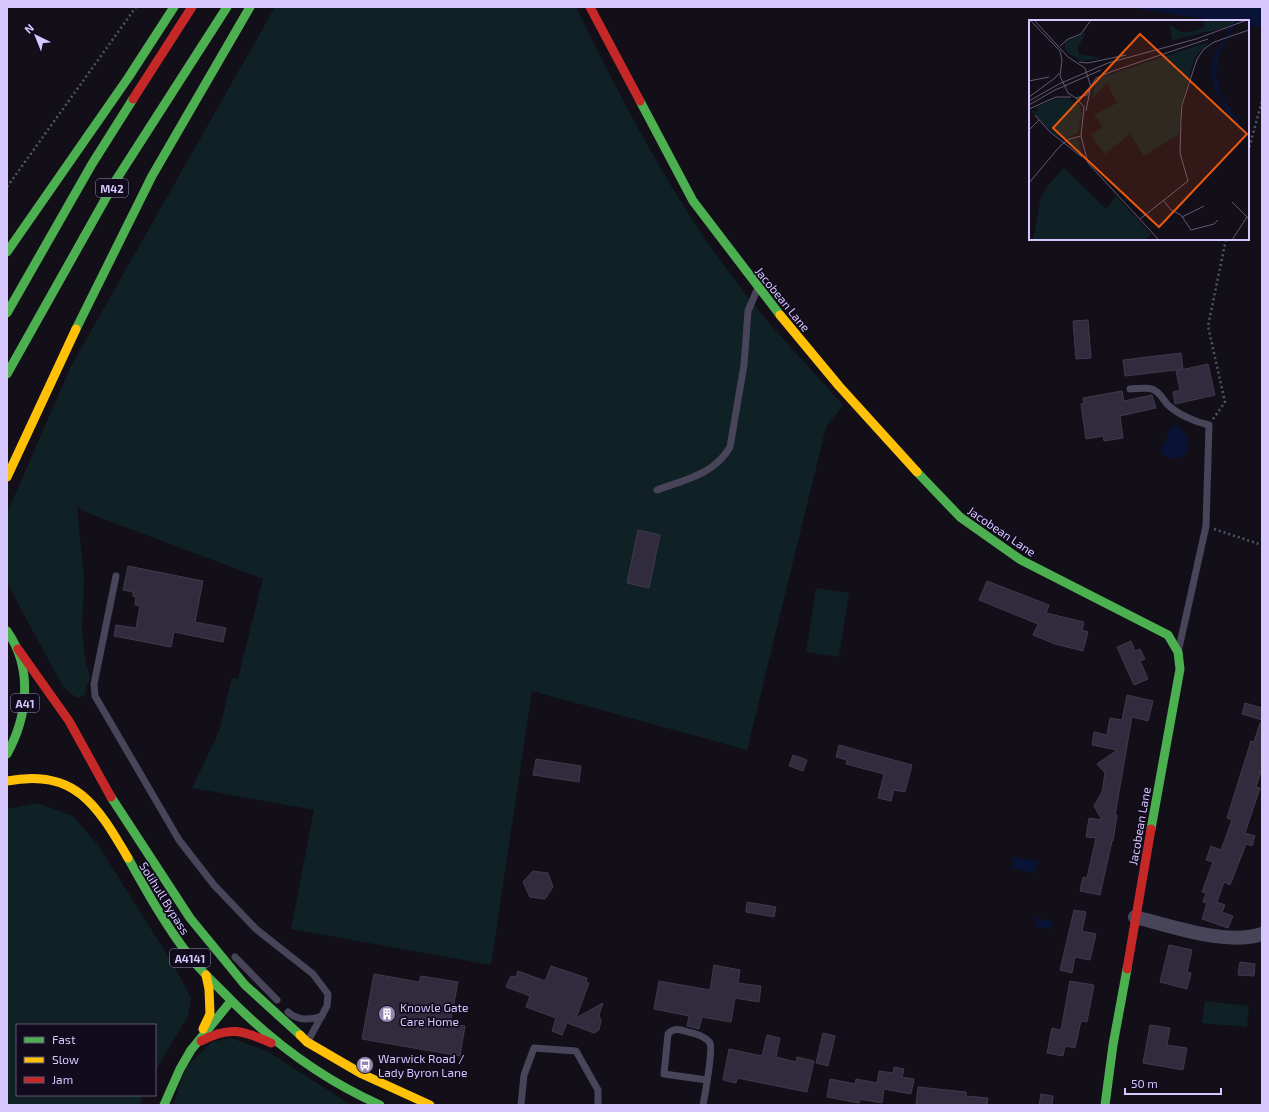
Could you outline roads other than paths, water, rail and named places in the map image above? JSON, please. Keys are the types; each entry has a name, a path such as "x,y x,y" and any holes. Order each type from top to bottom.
{"main road":[{"path":"7,252 128,78 174,7"},
{"name":"M42","path":"7,313 92,164 192,7"},
{"name":"M42","path":"7,374 116,180 227,7"},
{"path":"7,477 45,393 140,201 205,82 250,7"},
{"name":"Jacobean Lane","path":"590,7 693,202 758,288 839,386 960,517 1021,560 1168,635 1178,652 1180,669 1135,917 1105,1105"},
{"name":"A41","path":"7,631 18,649 25,683 24,703 16,741 7,754"},
{"name":"Solihull Bypass","path":"18,649 69,721 112,798 159,872"},
{"name":"Solihull Bypass","path":"7,780 39,777 55,781 82,794 103,817 172,933 188,955 206,975 231,1001 296,1060 380,1105"},
{"path":"159,872 170,903 190,933"},
{"name":"A4141","path":"159,872 190,918 245,985 307,1042 362,1074 430,1105"},
{"path":"164,1105 180,1068 196,1043 210,1014 209,989 206,975"},
{"path":"196,1043 231,1001 232,990 230,986"},
{"path":"196,1043 215,1032 226,1030 244,1031 282,1048"}],"street":[{"path":"1135,917 1222,938 1239,938 1262,934"}],"lane":[{"path":"657,490 706,472 724,457 730,447 744,365 748,311 758,288"},
{"path":"1130,389 1144,388 1159,392 1167,404 1176,411 1193,420 1209,425 1206,526 1178,652"},
{"path":"116,576 94,684 95,696 179,840 214,886 256,929 320,982 328,994 327,1006 307,1042 304,1052 282,1048"},
{"path":"190,918 218,939"},
{"path":"228,950 292,1016 309,1020 322,1016"},
{"path":"703,1105 707,1080 711,1049 710,1043 704,1038 691,1032 674,1029 671,1030 668,1034 664,1074 707,1080"},
{"path":"522,1105 524,1075 534,1048 576,1051 598,1090 598,1105"},
{"path":"327,1068 369,1100"}],"water":[{"path":"1127,7 1262,7 1262,28 1249,25 1249,20 1212,20"},
{"path":"1172,425 1180,428 1187,438 1188,451 1177,458 1169,458 1160,449"},
{"path":"1014,857 1037,861 1035,873 1012,868"},
{"path":"1036,918 1052,921 1054,925 1050,929 1035,926"}],"place":[{"name":"Knowle Gate Care Home","path":"387,1014"},
{"name":"Warwick Road / Lady Byron Lane","path":"365,1065"}]}
